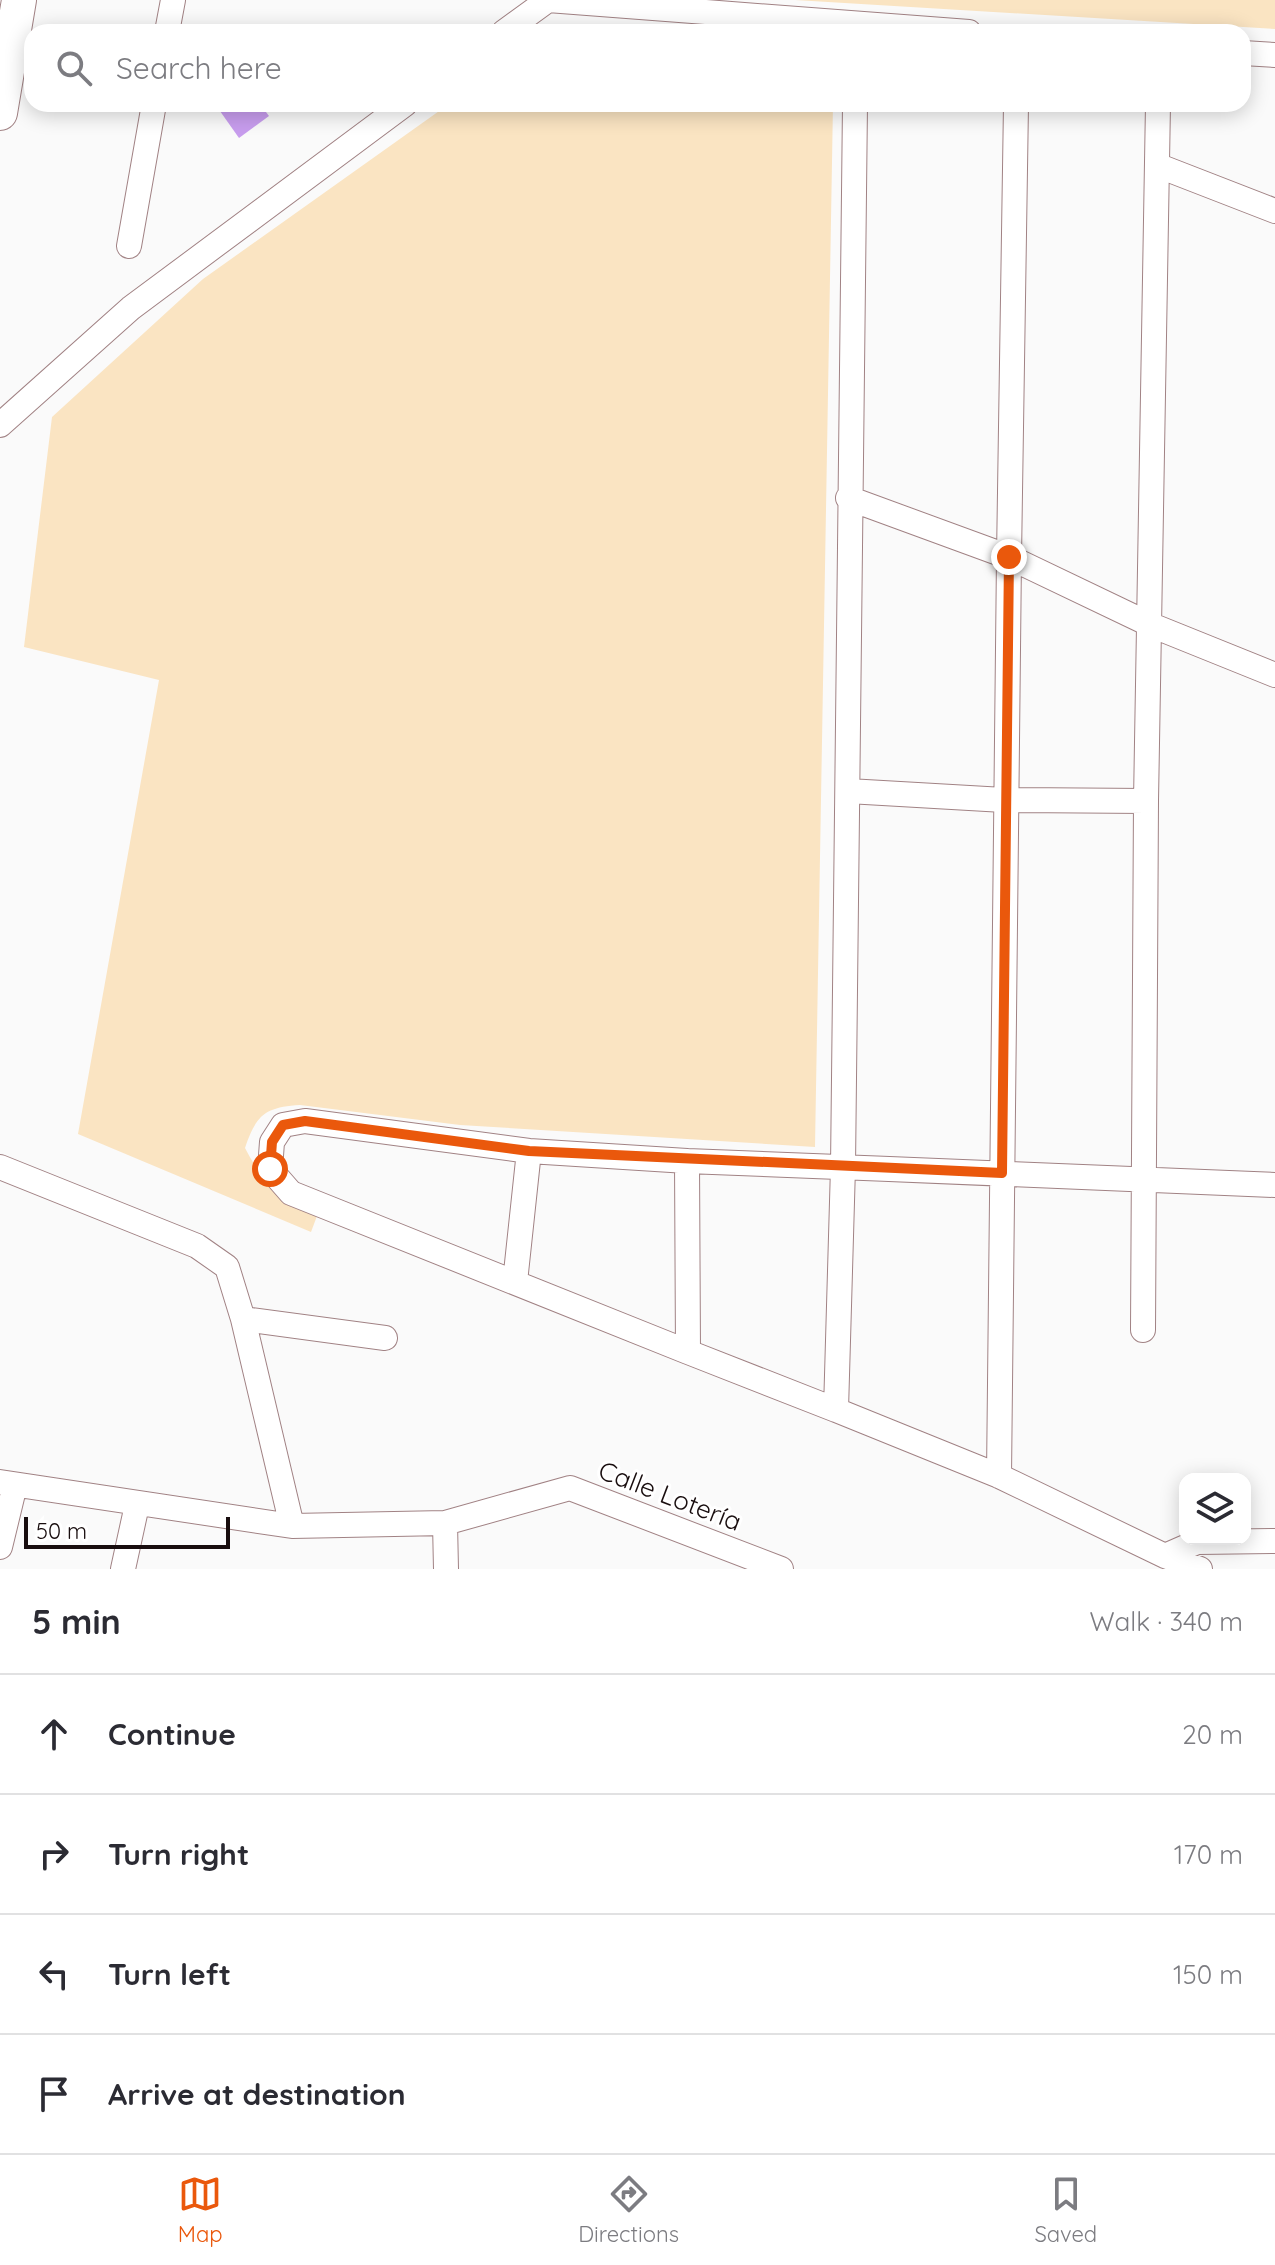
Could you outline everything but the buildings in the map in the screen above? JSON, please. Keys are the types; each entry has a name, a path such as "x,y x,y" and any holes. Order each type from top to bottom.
{"main road":[{"path":"0,113 19,0"}],"street":[{"path":"168,24 173,0"},
{"path":"515,24 548,0 812,24"},
{"path":"1251,54 1275,55"},
{"path":"129,246 153,112"},
{"path":"0,425 131,308 394,112"},
{"path":"836,1410 843,1167 848,498 855,112"},
{"path":"999,1476 1004,800 1016,112"},
{"path":"1143,1330 1146,801 1158,112"},
{"path":"1159,166 1275,211"},
{"path":"848,498 1009,557 1151,625 1275,675"},
{"path":"848,791 1004,800 1146,801"},
{"path":"1200,1569 1165,1556 999,1476 291,1193 270,1169 272,1142 283,1125 305,1121 529,1151 687,1161 1275,1185"},
{"path":"515,1282 529,1151"},
{"path":"687,1161 688,1352"},
{"path":"0,1167 197,1246 227,1267 243,1319 292,1526"},
{"path":"243,1319 385,1338"},
{"path":"0,1547 8,1483"},
{"name":"Calle Lotería","path":"8,1483 137,1505 292,1526 445,1523 570,1488 781,1569"},
{"path":"123,1569 137,1505"},
{"path":"445,1523 446,1569"},
{"path":"1165,1556 1197,1542 1275,1541"}],"shaded area":[{"path":"795,0 1275,0 1275,29 1251,28 1251,24 1192,24"},
{"path":"221,112 266,112 269,116 239,138"},
{"path":"438,112 833,112 815,1147 460,1125 300,1105 278,1108 258,1120 245,1148 275,1189 317,1216 311,1232 78,1134 159,680 24,647 52,417 203,279"}],"route":[{"path":"270,1169 272,1142 283,1125 305,1121 529,1151 687,1161 1002,1173 1009,557"}]}
